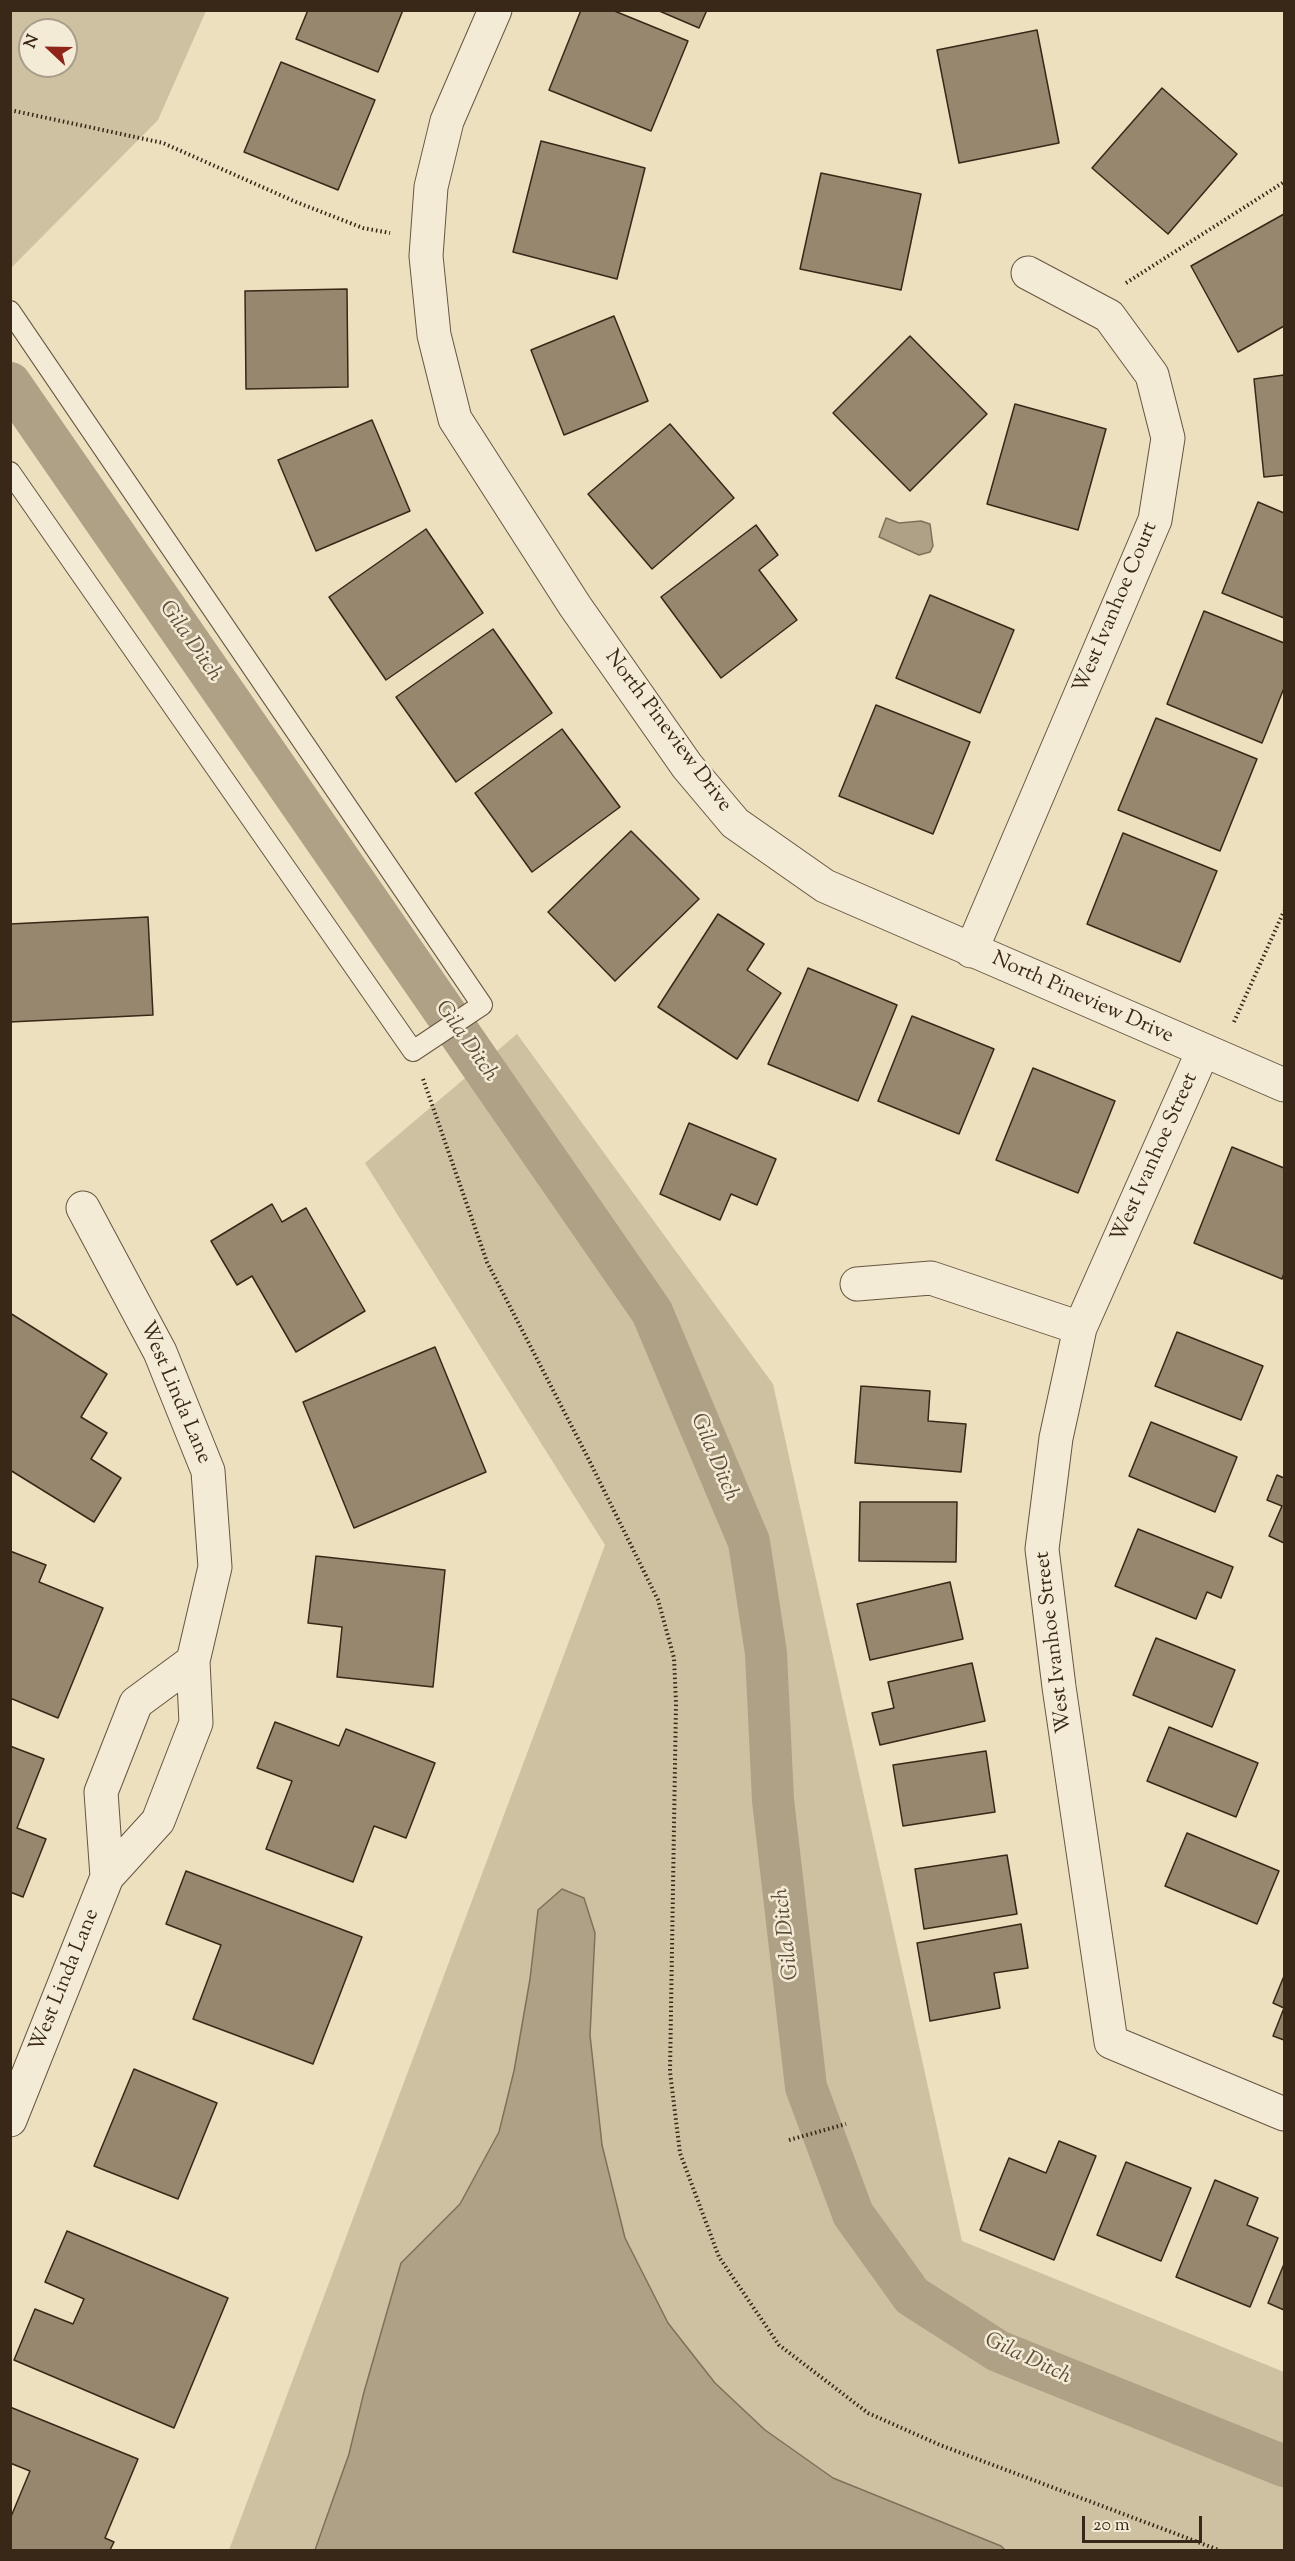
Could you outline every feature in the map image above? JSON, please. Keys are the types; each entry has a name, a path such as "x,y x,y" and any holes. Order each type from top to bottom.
{"street":[{"name":"North Pineview Drive","path":"495,10 447,121 430,188 426,256 434,335 455,419 575,606 687,766 735,823 825,886 1284,1085"},
{"name":"West Ivanhoe Court","path":"971,951 1155,520 1168,438 1152,375 1109,316 1028,273"},
{"name":"West Ivanhoe Street","path":"1212,1055 1080,1328 1056,1438 1042,1550 1059,1687 1111,2042 1284,2114"},
{"name":"West Linda Lane","path":"10,2120 107,1876 158,1821 196,1723 193,1661 215,1567 208,1471 159,1352 83,1208"},
{"path":"857,1284 932,1278 1080,1328"},
{"name":"West Linda Lane","path":"107,1876 101,1792 136,1703 193,1661"}],"lane":[{"path":"10,311 482,1005 413,1051 10,472"}],"path":[{"path":"10,110 163,143 296,202 363,228 390,232 389,239"},
{"path":"1090,306 1284,182"},
{"path":"1212,1055 1284,911"},
{"path":"413,1051 487,1262 658,1600 674,1658 676,1703 670,2073 680,2153 718,2257 778,2344 868,2413 940,2445 1219,2550"},
{"path":"789,2140 846,2124"}],"shaded area":[{"path":"11,10 206,11 158,120 11,268"},
{"path":"886,518 899,523 921,521 930,524 933,546 930,552 919,555 879,537"},
{"path":"517,1034 773,1384 962,2241 1284,2372 1284,2550 229,2550 605,1545 365,1163"},
{"path":"562,1889 584,1898 595,1933 590,2035 602,2145 625,2238 668,2323 715,2383 765,2430 833,2478 1001,2546 1005,2550 315,2550 349,2454 364,2392 401,2263 460,2204 499,2132 514,2071 530,1979 538,1910"}],"building":[{"path":"308,10 403,10 378,72 296,39"},
{"path":"581,10 612,10 688,41 651,131 549,90"},
{"path":"657,10 707,10 699,28"},
{"path":"1037,30 1059,143 959,163 937,50"},
{"path":"281,62 375,100 338,190 244,152"},
{"path":"1162,88 1237,154 1168,234 1092,168"},
{"path":"541,141 645,168 617,279 513,252"},
{"path":"821,173 921,194 901,290 800,269"},
{"path":"1284,214 1284,326 1238,352 1191,266"},
{"path":"347,289 348,387 246,389 245,291"},
{"path":"614,316 648,401 564,435 531,350"},
{"path":"910,336 987,414 910,491 833,413"},
{"path":"1284,375 1284,475 1264,477 1254,379"},
{"path":"1015,404 1106,429 1078,530 987,504"},
{"path":"372,420 410,511 316,551 278,460"},
{"path":"670,424 734,498 652,569 588,494"},
{"path":"1258,502 1284,513 1284,618 1222,593"},
{"path":"756,525 778,555 759,570 797,620 721,678 661,597"},
{"path":"426,529 483,613 386,680 329,597"},
{"path":"930,595 1014,630 980,713 896,678"},
{"path":"1204,611 1284,643 1284,688 1262,743 1167,704"},
{"path":"493,629 552,713 456,782 396,697"},
{"path":"876,705 970,742 933,834 839,796"},
{"path":"1156,718 1257,759 1220,851 1118,810"},
{"path":"562,729 620,807 532,872 475,793"},
{"path":"631,831 699,899 615,981 548,912"},
{"path":"1123,833 1217,871 1180,962 1087,924"},
{"path":"718,914 764,944 747,970 781,993 737,1059 658,1007"},
{"path":"148,917 153,1015 10,1022 10,924"},
{"path":"808,968 897,1005 858,1101 768,1064"},
{"path":"912,1016 994,1049 959,1134 878,1101"},
{"path":"1033,1068 1115,1101 1078,1193 996,1160"},
{"path":"689,1123 776,1159 757,1205 731,1194 720,1220 660,1194"},
{"path":"1232,1147 1284,1168 1284,1273 1282,1279 1194,1243"},
{"path":"272,1204 282,1222 306,1208 365,1311 296,1352 252,1276 237,1285 211,1241"},
{"path":"10,1313 107,1374 81,1417 107,1433 91,1459 121,1478 94,1522 10,1470"},
{"path":"1177,1332 1263,1366 1241,1420 1155,1386"},
{"path":"435,1347 486,1472 354,1528 303,1402"},
{"path":"861,1386 930,1391 928,1421 966,1424 961,1472 855,1463"},
{"path":"1151,1422 1237,1457 1215,1512 1129,1476"},
{"path":"1277,1475 1284,1478 1284,1543 1269,1536 1282,1506 1267,1500"},
{"path":"860,1502 957,1502 956,1562 859,1561"},
{"path":"1138,1529 1233,1567 1221,1598 1207,1592 1196,1619 1115,1586"},
{"path":"10,1551 46,1565 39,1582 103,1608 58,1718 10,1698"},
{"path":"316,1556 445,1570 433,1687 337,1677 342,1627 308,1623"},
{"path":"950,1582 963,1639 870,1660 857,1604"},
{"path":"1156,1638 1235,1670 1212,1727 1133,1695"},
{"path":"972,1663 985,1721 880,1745 872,1713 894,1708 888,1682"},
{"path":"275,1722 339,1746 346,1729 435,1763 406,1838 374,1826 353,1882 266,1849 292,1781 257,1768"},
{"path":"1169,1727 1258,1763 1236,1817 1147,1781"},
{"path":"10,1746 44,1759 17,1828 46,1839 23,1897 10,1892"},
{"path":"986,1751 995,1812 903,1826 893,1765"},
{"path":"1187,1833 1279,1871 1257,1924 1165,1886"},
{"path":"1007,1855 1017,1914 924,1929 915,1869"},
{"path":"186,1871 362,1937 313,2064 193,2019 221,1945 166,1924"},
{"path":"1021,1924 1028,1968 994,1973 1000,2008 930,2021 917,1943"},
{"path":"1284,1976 1284,2008 1273,2003"},
{"path":"1284,2008 1284,2040 1273,2036"},
{"path":"134,2069 217,2103 178,2199 94,2166"},
{"path":"1059,2141 1096,2156 1054,2260 980,2230 1009,2158 1046,2173"},
{"path":"1126,2162 1191,2188 1161,2261 1097,2235"},
{"path":"1215,2180 1258,2198 1247,2225 1278,2238 1250,2307 1176,2277"},
{"path":"67,2231 228,2298 174,2428 14,2360 35,2309 73,2324 84,2299 45,2282"},
{"path":"1284,2264 1284,2310 1268,2303"},
{"path":"10,2407 138,2459 105,2538 114,2542 110,2550 10,2550 10,2519 30,2471 10,2463"}],"waterway":[{"name":"Gila Ditch","path":"10,383 652,1312 749,1542 766,1653 773,1800 806,2087 853,2214 912,2296 998,2351 1284,2466"}]}
